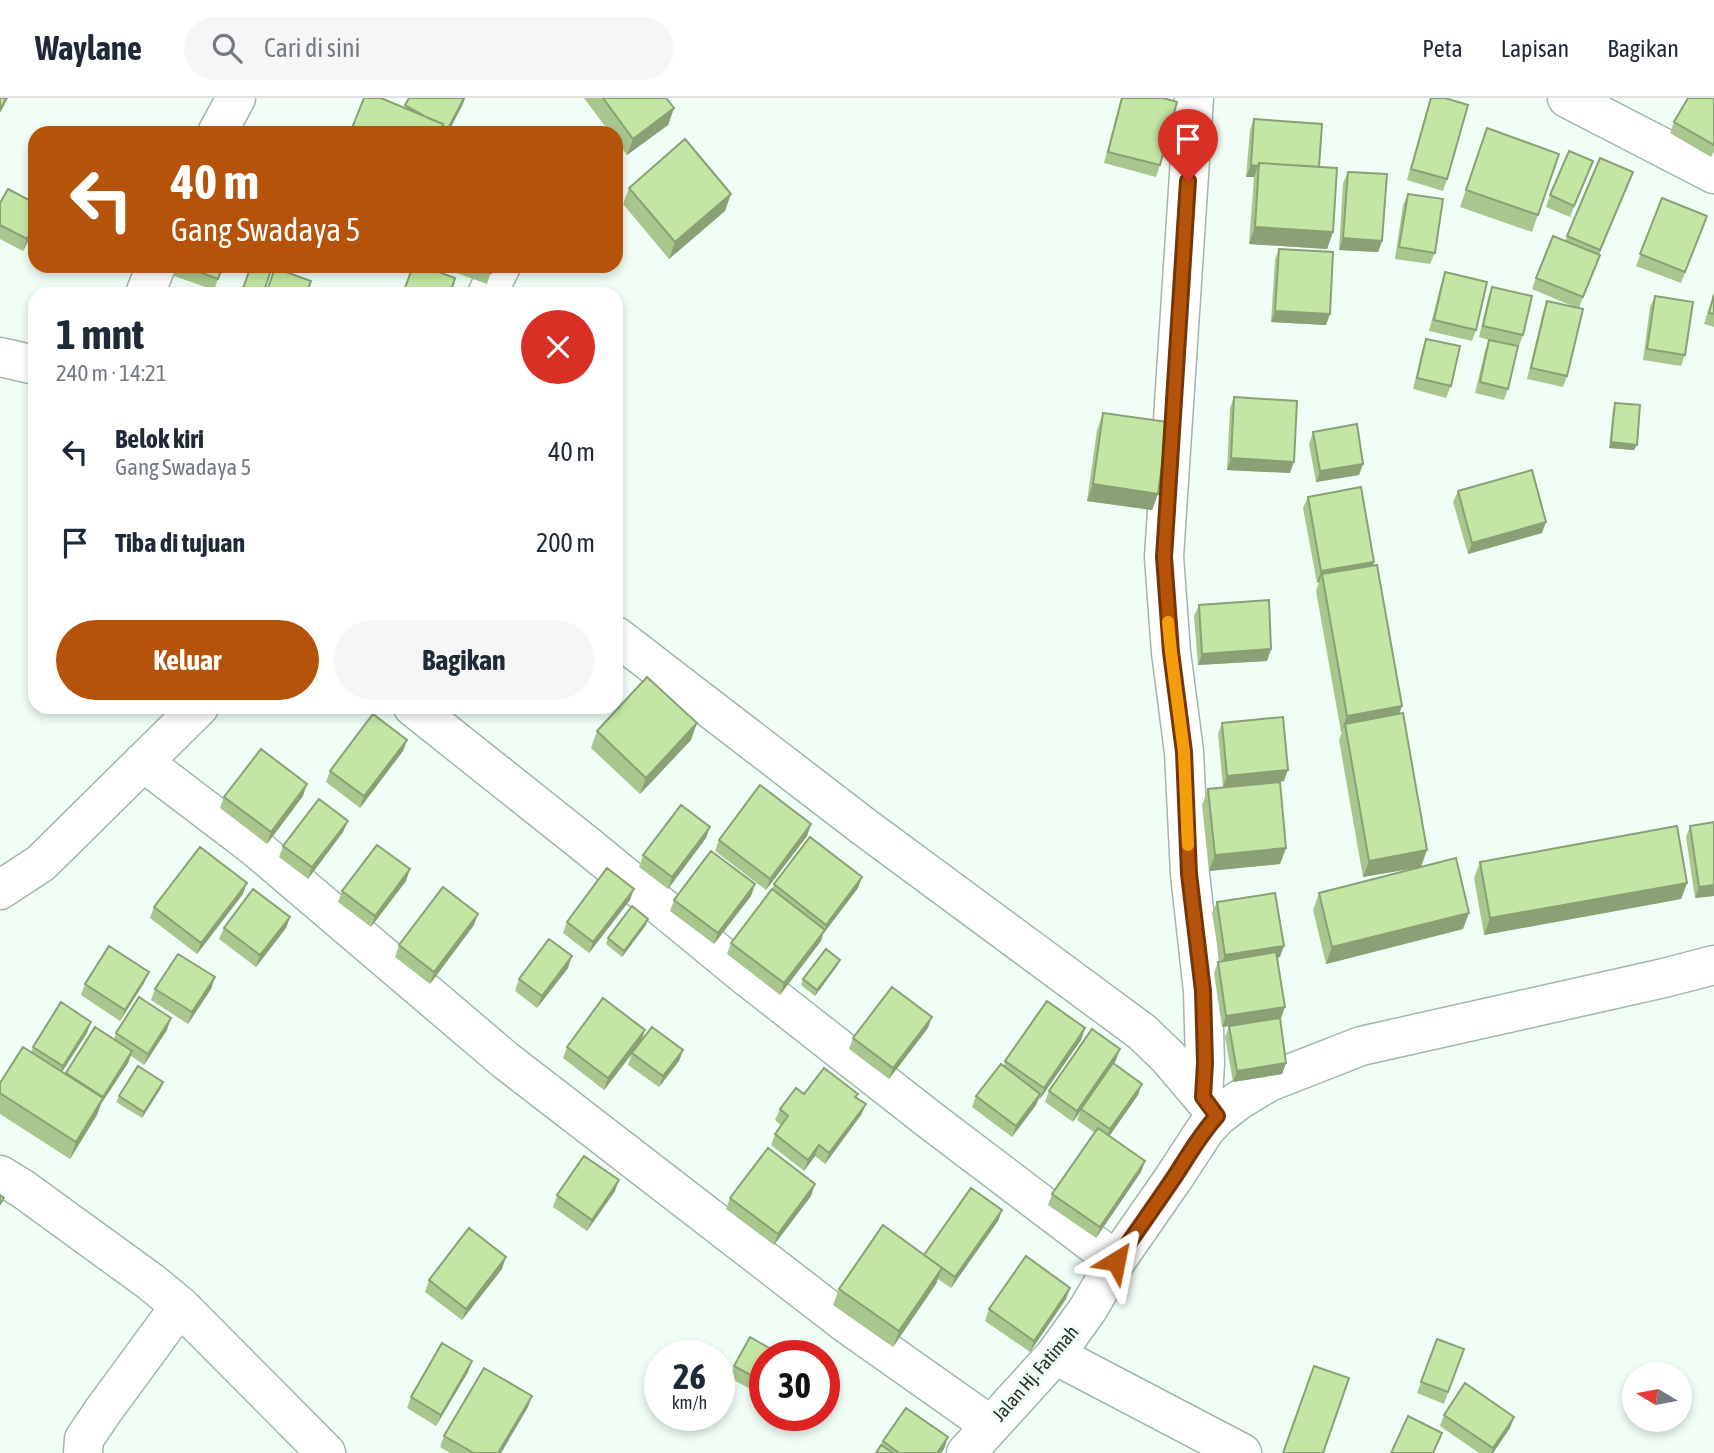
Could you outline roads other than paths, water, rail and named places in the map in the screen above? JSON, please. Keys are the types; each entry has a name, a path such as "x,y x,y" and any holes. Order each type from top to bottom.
{"street":[{"path":"221,126 236,98"},
{"path":"1194,98 1164,557 1171,652 1184,752 1189,874 1203,991 1205,1063 1210,1107"},
{"path":"1567,98 1714,174"},
{"path":"0,357 28,363"},
{"path":"623,641 863,826 1142,1032 1168,1057 1210,1107"},
{"path":"0,890 41,863 191,714"},
{"path":"421,714 741,972 1116,1261"},
{"path":"143,762 256,848 516,1068 837,1315 990,1425"},
{"name":"Jalan Hj. Fatimah","path":"966,1453 1055,1355 1088,1309 1116,1261 1205,1130 1210,1107 1239,1100 1269,1082 1362,1046 1714,965"},
{"path":"0,1175 151,1282 180,1306 326,1453"},
{"path":"83,1453 84,1439 180,1306"},
{"path":"1055,1355 1242,1453"}]}
